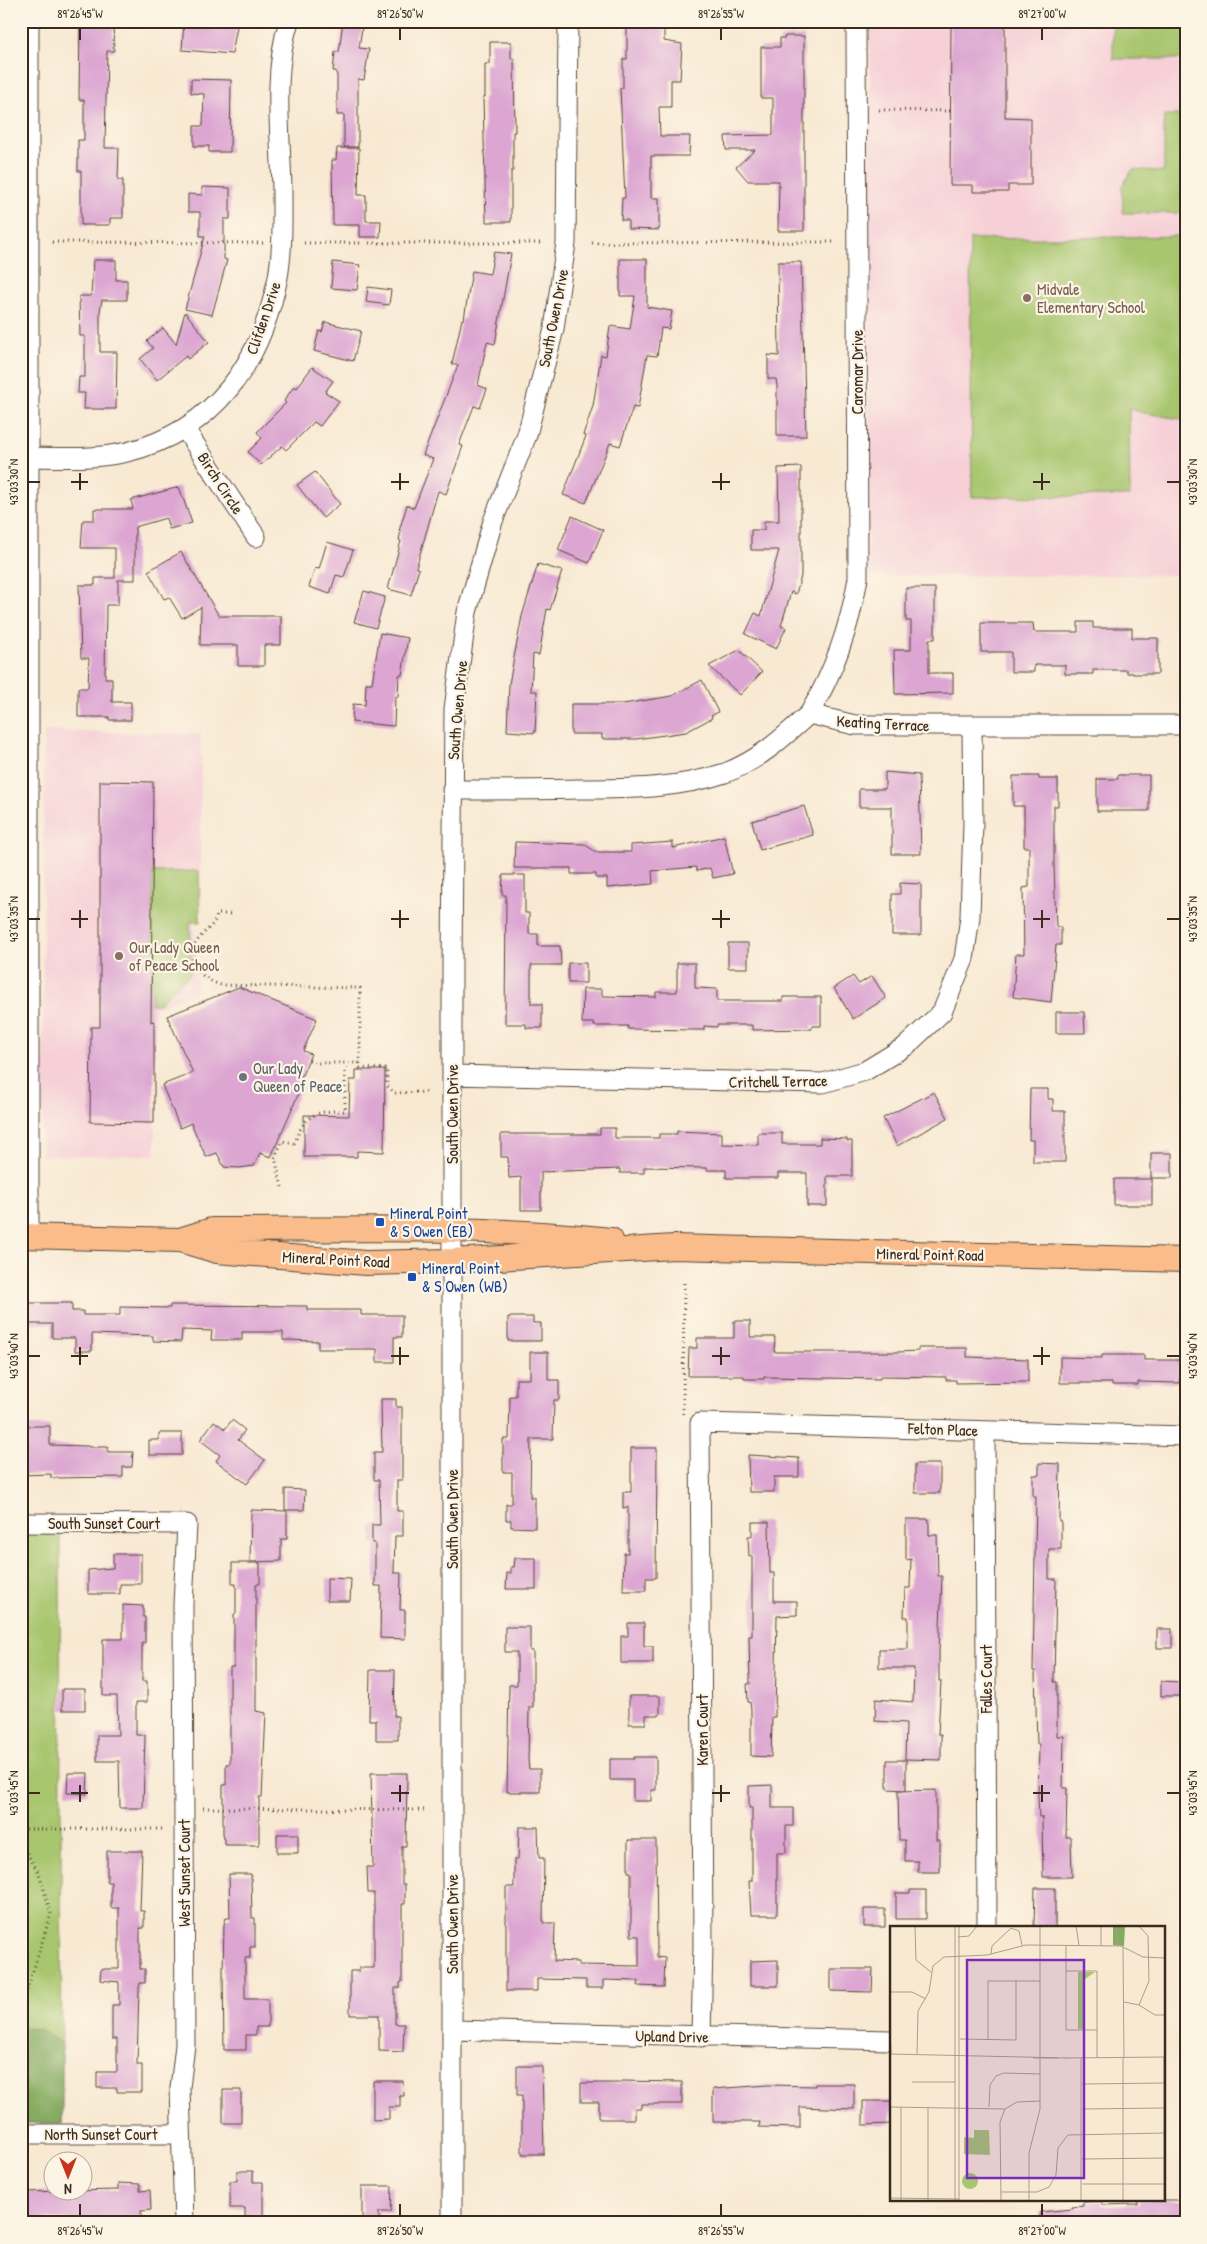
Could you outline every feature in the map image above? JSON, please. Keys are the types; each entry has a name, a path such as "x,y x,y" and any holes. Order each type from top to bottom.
{"main road":[{"name":"Mineral Point Road","path":"180,1240 212,1230 451,1231 568,1236 674,1248"},
{"name":"Mineral Point Road","path":"25,1236 180,1240 217,1251 366,1263 452,1261 674,1248 1186,1260"}],"street":[{"path":"25,1236 25,196 29,21"},
{"name":"Clifden Drive","path":"25,458 98,456 127,452 185,428 207,412 232,386 253,354 269,311 278,276 282,243 280,69 289,21"},
{"name":"South Owen Drive","path":"452,2223 451,1231 452,790 454,709 467,612 493,521 527,435 557,312 566,243 568,21"},
{"name":"Caromar Drive","path":"809,714 827,684 848,626 858,578 856,21"},
{"name":"Birch Circle","path":"185,428 256,537"},
{"path":"452,790 655,788 688,783 726,772 752,759 783,738 809,714"},
{"name":"Keating Terrace","path":"809,714 855,725 1186,725"},
{"name":"Critchell Terrace","path":"452,1075 823,1083 865,1072 906,1046 942,1012 964,959 970,917 973,823 972,726"},
{"name":"Felton Place","path":"700,1423 1186,1436"},
{"name":"Karen Court","path":"700,1423 703,1945 701,2036"},
{"name":"Falles Court","path":"985,1431 987,1926"},
{"name":"South Sunset Court","path":"21,1523 187,1524"},
{"name":"West Sunset Court","path":"184,2223 180,2088 185,2045 183,1605 187,1524"},
{"name":"Upland Drive","path":"452,2030 890,2040"},
{"name":"North Sunset Court","path":"22,2134 181,2134"}],"path":[{"path":"879,110 951,112"},
{"path":"52,242 265,243"},
{"path":"592,243 834,242"},
{"path":"304,243 541,243"},
{"path":"230,914 217,914 214,923 200,938 193,951 194,968 201,976 221,985 360,988 360,1068 387,1069 388,1086 395,1093 427,1092"},
{"path":"308,1060 315,1063 360,1063"},
{"path":"282,1187 275,1158 282,1141 294,1143 305,1122 322,1111 345,1111 345,1063"},
{"path":"684,1279 683,1423 700,1423"},
{"path":"183,1808 427,1810"},
{"path":"21,1829 184,1829"},
{"path":"21,1834 26,1852 39,1873 51,1914 26,1993 21,2018"},
{"path":"21,2075 22,2134"}],"shaded area":[{"name":"Midvale Elementary School","path":"870,21 1186,21 1186,575 868,576"},
{"name":"Our Lady Queen of Peace School","path":"44,731 201,734 200,922 194,922 197,991 155,1008 155,1155 42,1156"}],"green space":[{"path":"1113,21 1186,21 1186,59 1113,59"},
{"path":"1164,115 1186,115 1186,213 1123,213 1122,186 1133,169 1164,172"},
{"path":"1186,236 1186,420 1139,412 1129,407 1130,496 972,497 970,239"},
{"path":"199,871 200,922 190,922 191,973 158,1004 151,1004 152,872"},
{"path":"21,1533 60,1533 62,2123 21,2123"},
{"path":"21,2028 39,2029 62,2044 62,2123 21,2123"}],"building":[{"path":"80,21 113,21 114,51 107,51 105,148 119,148 118,180 123,180 123,218 110,218 110,225 81,225 81,171 78,171 78,140 84,140 84,100 79,100"},
{"path":"184,21 238,21 232,54 182,50"},
{"path":"343,21 363,21 359,48 369,49 364,80 358,79 358,147 344,147 344,115 337,115 337,76 336,71 333,71 335,52 339,52"},
{"path":"627,21 664,21 664,41 682,44 680,80 671,80 671,107 659,107 660,136 690,136 689,156 651,156 651,198 659,198 659,230 628,229 628,220 621,220 622,198 625,198 620,88 623,88 623,59 627,59"},
{"path":"951,21 1005,21 1005,117 1031,118 1031,185 1008,185 1008,192 973,192 973,185 950,185"},
{"path":"785,36 804,36 804,231 778,231 779,181 748,181 736,167 755,150 726,150 725,136 773,135 773,98 761,98 761,47 780,47 780,38 785,38"},
{"path":"490,42 511,42 511,59 514,59 515,132 513,132 513,171 511,171 511,222 486,222 483,97 485,97 485,64 490,64"},
{"path":"191,79 231,80 230,152 209,152 209,146 194,146 194,126 203,126 204,94 191,93"},
{"path":"337,148 359,148 358,195 366,195 366,221 381,221 380,237 360,237 360,225 333,225 332,160 336,160"},
{"path":"202,187 230,188 230,219 224,219 224,259 227,260 212,315 185,309 205,236 200,236 200,212 188,212 188,194 202,195"},
{"path":"494,252 511,254 495,344 487,342 478,385 487,389 480,408 474,406 459,445 463,446 446,494 438,491 416,568 419,569 411,595 388,589 401,541 399,540 401,531 399,531 407,505 414,508 433,459 423,455 458,365 452,364 462,319 464,319 472,271 490,274"},
{"path":"620,259 647,259 647,307 672,311 669,329 661,328 657,356 647,355 638,408 633,407 620,446 610,443 586,503 563,495 586,436 583,435 593,406 601,355 606,356 610,326 630,329 635,296 620,296"},
{"path":"93,260 116,260 116,280 127,280 127,300 102,300 100,311 100,352 117,352 116,409 84,409 85,393 78,393 79,377 85,377 85,336 80,336 79,296 91,296"},
{"path":"333,262 360,265 357,290 331,288"},
{"path":"778,262 801,262 806,436 777,436 777,386 776,379 768,379 768,355 779,356"},
{"path":"368,287 391,290 389,305 366,302"},
{"path":"185,312 209,342 188,359 186,356 157,380 140,359 153,348 147,341 163,328 176,344"},
{"path":"325,322 361,331 353,361 314,351 319,331 322,332"},
{"path":"312,367 333,381 325,392 339,401 320,426 314,422 286,450 282,446 261,465 248,452 262,438 257,432 286,403 284,401 294,386 297,388"},
{"path":"801,467 801,576 796,594 791,592 781,626 786,628 776,649 745,634 755,613 761,616 779,550 751,550 751,530 764,530 764,521 779,521 778,468"},
{"path":"315,472 340,504 323,518 297,485"},
{"path":"179,487 192,523 169,529 166,518 135,527 135,580 118,580 118,605 106,605 105,678 112,678 112,702 131,702 131,720 109,720 109,717 78,717 78,688 88,688 89,658 81,658 79,585 95,585 95,578 115,578 115,548 81,548 83,520 94,520 94,509 133,509 131,500"},
{"path":"572,516 603,530 589,563 558,550"},
{"path":"327,542 353,550 344,577 336,575 330,594 309,587 315,568 319,569"},
{"path":"181,552 219,616 281,616 281,645 264,645 264,666 238,666 238,645 200,645 201,607 182,618 169,597 164,599 148,571"},
{"path":"538,564 562,571 550,610 547,609 539,655 533,654 531,691 537,691 535,733 507,731 509,684 522,616"},
{"path":"906,588 935,588 935,639 929,639 929,673 953,673 953,693 895,694 894,650 911,650 911,621 906,621"},
{"path":"364,591 385,597 376,628 354,622"},
{"path":"1078,622 1093,622 1093,628 1132,628 1132,638 1158,638 1158,674 1133,674 1127,673 1127,670 1093,670 1093,674 1065,674 1065,665 1034,665 1034,672 1011,672 1011,652 981,652 981,623 1033,623 1034,632 1078,632"},
{"path":"380,633 408,638 402,675 399,675 398,697 395,697 394,726 352,722 353,704 365,705 366,683 372,683"},
{"path":"739,650 762,672 740,695 709,666"},
{"path":"702,680 718,712 711,716 712,718 686,732 636,739 602,739 602,734 571,734 571,704 623,704 672,696"},
{"path":"885,772 919,775 921,854 892,854 892,807 859,807 859,789 885,789"},
{"path":"1118,775 1149,775 1149,811 1097,811 1097,779 1118,779"},
{"path":"1013,776 1039,776 1039,779 1058,779 1058,806 1054,806 1054,865 1056,927 1061,927 1061,945 1056,945 1051,1002 1013,997 1016,954 1024,954 1023,888 1029,887 1029,847 1024,847 1024,806 1013,806"},
{"path":"100,781 153,782 151,1022 154,1021 154,1123 90,1122 91,1027 100,1027"},
{"path":"804,806 813,835 760,850 752,821"},
{"path":"724,836 733,874 713,878 710,868 697,871 696,867 652,871 653,884 607,888 607,878 596,878 596,874 571,874 571,868 514,868 515,842 584,844 596,852 631,852 631,845 673,842 673,848"},
{"path":"503,875 525,875 525,913 529,913 529,934 538,934 538,946 560,946 561,965 531,965 531,1004 542,1004 542,1028 526,1028 526,1024 505,1024 506,895 502,895"},
{"path":"900,883 921,884 921,935 892,935 892,894 900,894"},
{"path":"728,943 748,943 748,968 728,968"},
{"path":"568,963 586,963 586,983 568,983"},
{"path":"677,963 695,963 695,988 717,989 717,1001 783,1001 783,997 821,997 821,1026 812,1026 812,1029 752,1030 752,1025 717,1025 717,1027 704,1026 704,1030 695,1030 628,1029 628,1026 594,1026 594,1023 582,1023 583,989 602,989 602,996 656,997 656,992 677,992"},
{"path":"853,976 859,984 872,976 886,998 853,1019 834,988"},
{"name":"Our Lady Queen of Peace","path":"239,987 317,1019 303,1051 311,1054 300,1080 304,1081 271,1157 260,1153 254,1166 239,1168 224,1167 217,1153 206,1157 191,1123 180,1128 162,1085 193,1073 167,1016"},
{"path":"1056,1012 1084,1012 1085,1033 1056,1033"},
{"path":"356,1070 385,1070 384,1152 357,1151 357,1157 304,1157 304,1115 349,1116 350,1080 356,1080"},
{"path":"1030,1089 1048,1089 1048,1099 1053,1099 1053,1111 1065,1111 1065,1162 1033,1162 1033,1140 1029,1140"},
{"path":"934,1092 948,1118 897,1146 883,1118"},
{"path":"600,1128 615,1128 615,1138 659,1138 659,1134 677,1134 677,1131 722,1133 722,1144 758,1145 758,1133 782,1133 782,1144 820,1144 820,1138 847,1139 847,1141 852,1141 852,1176 827,1176 827,1206 807,1206 807,1173 778,1173 778,1178 726,1178 726,1170 644,1167 644,1173 620,1173 620,1169 541,1172 541,1210 521,1210 521,1177 509,1178 508,1157 501,1157 501,1134 600,1134"},
{"path":"1151,1153 1172,1153 1172,1178 1151,1178"},
{"path":"1114,1179 1152,1179 1152,1205 1114,1205"},
{"path":"21,1303 72,1303 72,1311 83,1311 83,1315 120,1315 120,1307 170,1308 170,1305 307,1306 307,1310 361,1310 361,1315 402,1315 402,1337 394,1337 394,1362 377,1362 377,1349 318,1349 318,1341 283,1340 283,1332 242,1332 242,1340 211,1340 212,1331 182,1330 181,1342 153,1341 153,1336 92,1334 92,1351 75,1351 75,1338 52,1338 52,1324 21,1324"},
{"path":"508,1317 533,1317 533,1323 541,1323 541,1341 508,1341"},
{"path":"734,1321 750,1321 750,1337 775,1337 774,1352 899,1352 918,1351 918,1348 967,1348 967,1357 1028,1359 1028,1382 956,1383 956,1380 946,1380 946,1377 880,1376 880,1379 764,1377 764,1379 744,1379 744,1376 688,1376 689,1348 697,1348 697,1338 734,1338"},
{"path":"530,1352 548,1352 548,1380 559,1380 559,1400 554,1400 553,1439 531,1439 530,1497 535,1497 535,1528 511,1527 511,1520 506,1520 506,1504 512,1504 512,1472 503,1472 503,1439 509,1439 510,1396 516,1396 516,1379 530,1379"},
{"path":"1102,1355 1144,1355 1144,1360 1186,1360 1186,1377 1180,1377 1180,1383 1138,1382 1138,1385 1060,1383 1060,1357 1102,1358"},
{"path":"381,1399 396,1399 396,1407 402,1407 402,1480 397,1480 397,1511 403,1511 403,1536 395,1536 394,1573 401,1573 400,1610 405,1610 405,1639 380,1638 381,1586 375,1586 375,1543 372,1543 372,1525 380,1525 379,1480 374,1480 374,1452 382,1452"},
{"path":"232,1420 245,1430 238,1440 265,1460 247,1484 216,1461 220,1455 200,1440 214,1421 225,1429"},
{"path":"21,1426 50,1426 50,1445 108,1447 108,1452 133,1452 132,1467 123,1467 123,1477 51,1478 51,1474 21,1475"},
{"path":"159,1433 182,1433 182,1455 149,1455 149,1440 159,1440"},
{"path":"631,1448 657,1448 656,1578 646,1578 646,1591 623,1591 624,1553 628,1553 628,1507 623,1508 623,1492 631,1492"},
{"path":"748,1455 799,1458 799,1477 774,1477 774,1492 749,1492"},
{"path":"1039,1463 1060,1464 1059,1521 1061,1521 1061,1549 1049,1549 1049,1579 1056,1579 1054,1682 1057,1682 1057,1736 1064,1736 1063,1788 1067,1788 1066,1837 1071,1837 1072,1877 1043,1877 1042,1817 1039,1817 1038,1797 1039,1744 1037,1744 1035,1671 1033,1671 1036,1496 1033,1496 1033,1475 1039,1475"},
{"path":"915,1464 940,1464 940,1493 915,1493"},
{"path":"285,1489 305,1490 304,1510 285,1510"},
{"path":"251,1510 287,1511 287,1539 281,1539 281,1561 250,1562"},
{"path":"906,1519 929,1519 929,1535 937,1535 938,1576 942,1576 939,1652 939,1681 941,1681 938,1734 941,1734 941,1760 905,1759 906,1723 875,1721 876,1699 913,1702 914,1668 879,1668 879,1649 908,1649 908,1617 904,1617 905,1588 910,1588 911,1559 906,1560"},
{"path":"752,1522 769,1522 770,1573 774,1573 774,1601 797,1601 797,1615 777,1616 775,1717 772,1717 771,1757 751,1756 751,1710 750,1702 748,1702 747,1684 750,1684 749,1636 752,1636 752,1556 749,1556 748,1536 752,1536"},
{"path":"113,1554 141,1554 141,1584 120,1584 120,1594 88,1594 88,1570 113,1568"},
{"path":"515,1558 536,1558 536,1589 506,1589 507,1573 511,1573 511,1567 514,1567"},
{"path":"232,1563 260,1563 260,1584 256,1584 256,1711 266,1713 262,1797 259,1797 259,1845 225,1845 223,1833 223,1785 226,1785 226,1764 230,1764 230,1667 234,1667 234,1614 236,1614 236,1584 232,1584"},
{"path":"327,1578 351,1579 350,1601 327,1601"},
{"path":"123,1605 143,1606 143,1617 145,1617 145,1643 142,1643 142,1681 147,1681 147,1702 136,1702 136,1735 145,1735 143,1808 120,1808 119,1761 97,1761 97,1735 118,1735 117,1696 103,1696 103,1639 123,1639"},
{"path":"628,1623 644,1623 644,1646 653,1646 653,1663 621,1663 621,1636 628,1636"},
{"path":"505,1627 530,1627 530,1651 533,1651 533,1707 529,1707 528,1761 529,1769 540,1769 540,1792 507,1792 509,1685 517,1685 517,1652 505,1652"},
{"path":"1157,1629 1172,1629 1172,1648 1157,1648"},
{"path":"370,1670 395,1670 394,1716 398,1716 398,1740 376,1740 376,1720 369,1720"},
{"path":"1161,1681 1182,1682 1182,1696 1161,1696"},
{"path":"62,1689 85,1689 85,1710 62,1710"},
{"path":"629,1696 660,1696 660,1715 646,1715 646,1724 629,1724"},
{"path":"634,1757 656,1757 656,1790 651,1790 651,1801 633,1801 633,1780 610,1780 610,1759 634,1759"},
{"path":"887,1760 906,1760 906,1790 887,1789"},
{"path":"68,1773 88,1773 87,1794 67,1793"},
{"path":"371,1773 407,1773 406,1846 402,1846 402,1884 405,1884 405,1904 402,1904 402,1982 400,1983 400,1988 395,1988 395,2024 404,2024 403,2052 379,2051 379,2015 350,2015 350,1971 359,1971 359,1968 374,1968 374,1893 368,1893 367,1867 373,1867"},
{"path":"772,1785 772,1808 793,1808 793,1826 786,1826 786,1853 777,1853 777,1915 751,1915 749,1881 752,1881 752,1808 749,1808 749,1786"},
{"path":"936,1790 936,1840 940,1840 940,1872 918,1872 918,1861 905,1861 905,1840 899,1840 898,1791"},
{"path":"519,1827 538,1827 539,1858 544,1858 543,1923 555,1923 554,1961 578,1962 578,1965 639,1966 639,1936 631,1936 631,1872 628,1872 628,1840 656,1840 657,1957 665,1958 664,1987 638,1986 639,1981 603,1980 603,1988 586,1988 586,1980 537,1979 537,1991 506,1991 506,1887 514,1887 514,1859 518,1859"},
{"path":"277,1834 298,1834 298,1853 277,1853"},
{"path":"107,1851 142,1851 140,1911 144,1911 144,1928 140,1928 140,1969 145,1969 145,1983 140,1983 139,1988 137,2065 142,2065 142,2092 117,2092 117,2088 97,2088 97,2072 117,2072 117,2039 112,2039 112,2005 119,2005 119,1982 100,1980 101,1969 119,1969 119,1908 111,1908 111,1882 107,1882"},
{"path":"229,1874 251,1874 252,1918 255,1918 255,1947 250,1947 250,1958 245,1958 245,1999 268,1999 268,2027 256,2027 256,2035 246,2035 246,2050 224,2050 224,1924 226,1918 230,1918"},
{"path":"1035,1888 1055,1888 1055,1926 1034,1926"},
{"path":"910,1890 926,1890 926,1919 896,1919 896,1893 910,1893"},
{"path":"864,1909 885,1909 885,1927 864,1927"},
{"path":"778,1960 778,1986 750,1986 750,1961"},
{"path":"831,1969 873,1969 872,1992 831,1991"},
{"path":"517,2066 542,2066 544,2154 522,2154 522,2095 517,2095"},
{"path":"373,2081 403,2081 404,2096 400,2096 400,2107 389,2107 389,2119 373,2120"},
{"path":"621,2081 682,2082 682,2104 641,2104 641,2108 635,2108 635,2119 599,2119 599,2102 581,2102 581,2083 621,2083"},
{"path":"815,2084 854,2084 854,2109 800,2107 800,2128 759,2127 760,2122 713,2122 713,2089 768,2085 815,2086"},
{"path":"223,2090 241,2090 241,2123 223,2123"},
{"path":"863,2101 890,2101 890,2124 863,2125"},
{"path":"237,2171 253,2171 253,2182 263,2182 263,2217 245,2217 245,2208 230,2208 230,2181 237,2181"},
{"path":"118,2183 140,2184 140,2191 150,2190 151,2210 141,2211 142,2223 72,2223 72,2220 22,2219 21,2192 42,2192 42,2202 92,2202 92,2191 118,2190"},
{"path":"362,2186 392,2186 391,2212 379,2212 379,2223 362,2223"},
{"path":"1186,2200 1186,2223 1040,2223 1040,2212 1073,2209 1072,2207 1083,2206 1083,2202 1102,2202 1102,2205 1138,2204 1138,2202"}],"place":[{"name":"Midvale Elementary School","path":"1027,298"},
{"name":"Our Lady Queen of Peace School","path":"119,956"},
{"name":"Our Lady Queen of Peace","path":"243,1077"},
{"name":"Mineral Point & S Owen (EB)","path":"380,1222"},
{"name":"Mineral Point & S Owen (WB)","path":"412,1277"}]}
